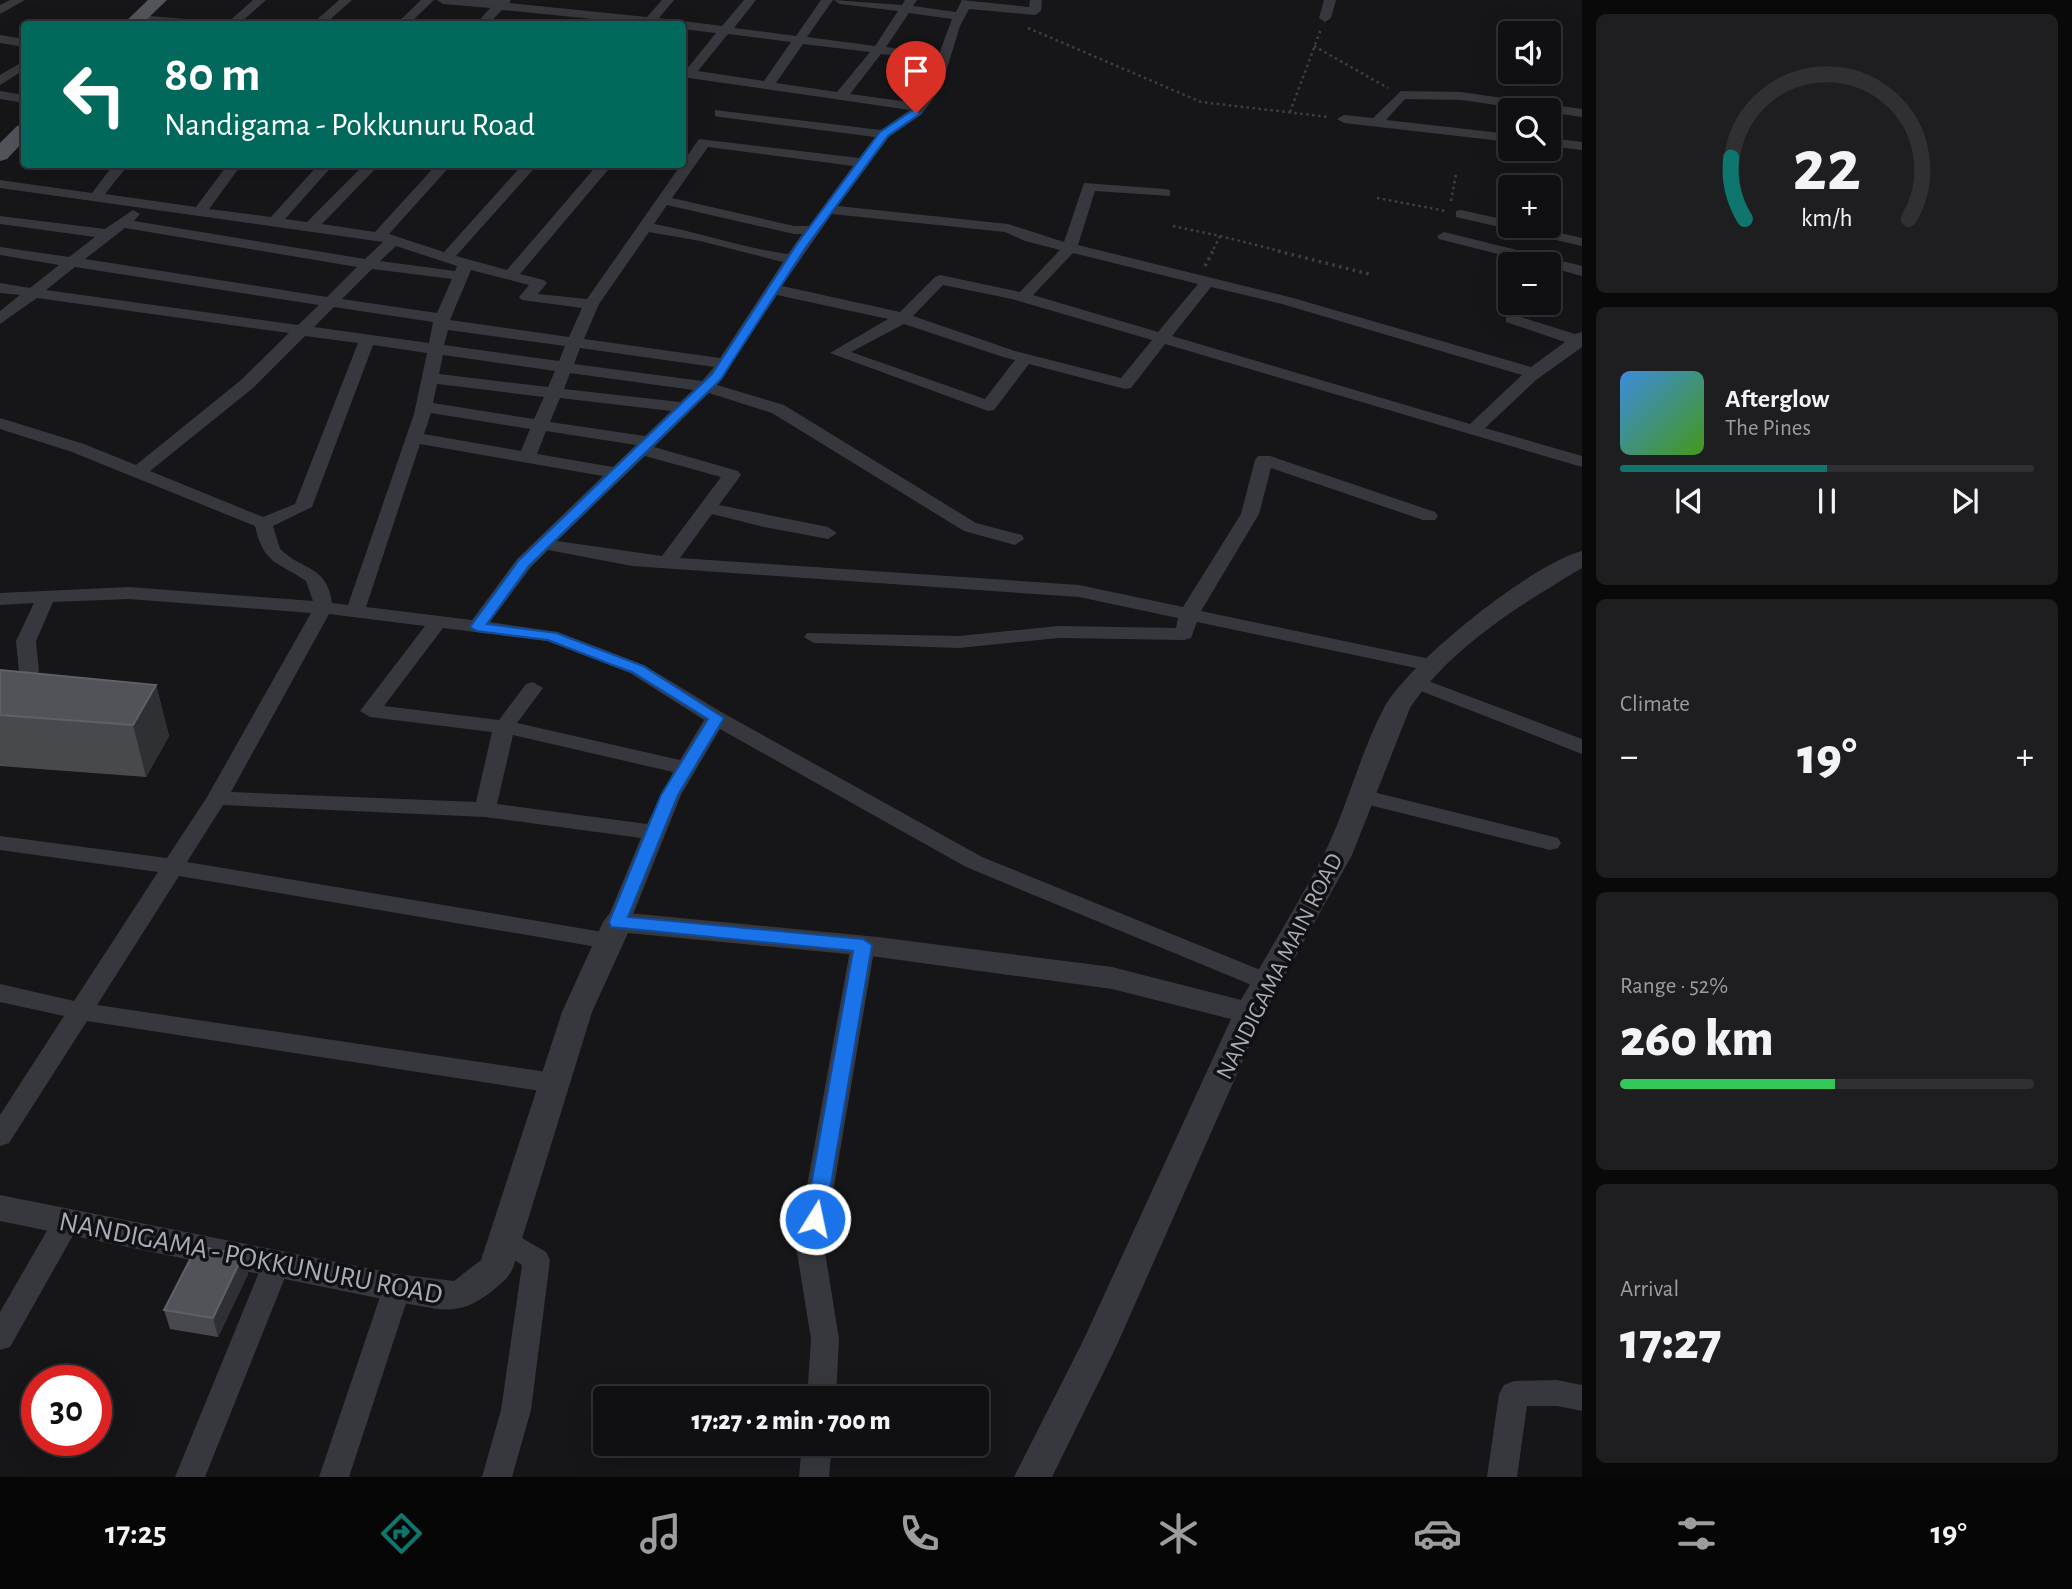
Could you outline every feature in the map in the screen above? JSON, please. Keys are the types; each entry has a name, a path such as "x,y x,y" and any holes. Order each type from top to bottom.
{"main road":[{"path":"136,21 158,0"},
{"path":"0,155 21,133"}],"street":[{"path":"0,10 19,0"},
{"path":"236,21 260,0"},
{"path":"322,21 346,0"},
{"path":"405,21 428,0"},
{"path":"443,0 503,2 635,21"},
{"path":"568,21 588,0"},
{"path":"651,21 668,0"},
{"path":"686,73 751,0"},
{"path":"767,86 827,0"},
{"path":"841,0 1035,11 1036,0"},
{"path":"1325,18 1330,0"},
{"path":"485,21 503,2"},
{"path":"841,96 878,50 908,4"},
{"path":"477,627 524,563 706,387 725,364 813,230 884,134 920,108 935,88 964,7"},
{"path":"686,25 944,58"},
{"path":"0,39 21,42"},
{"path":"0,81 21,67"},
{"path":"686,74 920,108"},
{"path":"0,95 21,98"},
{"path":"1377,122 1401,95 1461,96 1582,113"},
{"path":"720,113 884,134"},
{"path":"1344,118 1498,137"},
{"path":"686,167 704,142 862,163"},
{"path":"1561,143 1582,146"},
{"path":"96,197 119,168"},
{"path":"200,211 232,168"},
{"path":"275,222 323,168"},
{"path":"310,227 369,168"},
{"path":"138,472 247,384 368,264 442,168"},
{"path":"446,258 527,168"},
{"path":"511,275 603,168"},
{"path":"527,457 592,304 686,168"},
{"path":"0,184 386,239 446,258 463,270"},
{"path":"1023,297 1070,248 1088,186 1165,193"},
{"path":"663,200 794,230 813,230"},
{"path":"0,319 147,203"},
{"path":"828,209 1008,228 1030,238 1486,357 1533,373 1530,376"},
{"path":"1461,214 1498,223"},
{"path":"0,220 108,234"},
{"path":"122,223 368,264 511,275 539,283 527,297 592,304"},
{"path":"645,227 702,237 769,256 793,259"},
{"path":"1444,236 1582,271"},
{"path":"1561,237 1582,242"},
{"path":"0,251 330,301 575,343 725,364"},
{"path":"355,611 414,438 441,321 463,270"},
{"path":"1026,358 988,406 838,353 903,318 940,280 1023,297 1582,462"},
{"path":"773,289 903,318 1026,358 1125,384 1163,338 1203,281"},
{"path":"0,288 706,387 778,409 970,527 1015,539"},
{"path":"1512,319 1580,340"},
{"path":"0,423 78,448 263,523 303,507 367,340"},
{"path":"1473,430 1530,376 1580,340"},
{"path":"429,377 684,408"},
{"path":"423,407 645,445 732,475 667,562"},
{"path":"414,438 617,473"},
{"path":"814,637 959,642 1059,632 1184,634 1189,614 1250,514 1264,460 1429,516"},
{"path":"707,507 764,522 828,533"},
{"path":"0,1136 217,798 323,608 322,588 307,571 275,555 263,523"},
{"path":"543,544 632,559 1079,590 1189,614 1423,673 1582,747"},
{"name":"NANDIGAMA MAIN ROAD","path":"1042,1475 1250,1013 1338,855 1397,708 1423,673 1508,605 1582,558"},
{"path":"0,599 129,593 355,611 551,636 625,664 974,862 1267,982"},
{"path":"0,711 29,671 26,641 46,597"},
{"path":"438,622 370,711 504,727 686,768"},
{"path":"485,810 504,727 533,688"},
{"path":"613,932 670,795 716,718"},
{"path":"1362,796 1550,843"},
{"path":"217,798 485,810 654,832"},
{"path":"0,843 613,932 863,945 1112,978 1250,1013"},
{"name":"NANDIGAMA - POKKUNURU ROAD","path":"0,1208 276,1265 397,1288 460,1296 496,1268 577,1013 613,932"},
{"path":"822,1386 825,1339 810,1246 863,945"},
{"path":"0,993 81,1011 554,1083"},
{"path":"0,1338 66,1223"},
{"path":"497,1477 516,1410 537,1260 505,1239"},
{"path":"190,1477 276,1265"},
{"path":"334,1477 397,1288"},
{"path":"1502,1477 1514,1394 1557,1393 1582,1398"},
{"path":"814,1477 816,1456"}],"path":[{"path":"1290,112 1325,18"},
{"path":"1017,24 1201,102 1344,118"},
{"path":"1314,46 1401,95"},
{"path":"1377,198 1448,212 1457,174"},
{"path":"1173,226 1373,275"},
{"path":"1203,281 1220,236"}],"building":[{"path":"0,670 156,685 133,725 0,715"},
{"path":"197,1246 243,1255 213,1318 164,1310"}],"route":[{"path":"815,1219 863,945 618,922 670,795 716,718 637,669 551,636 477,627 524,563 716,377 801,246 884,134 916,113"}]}
